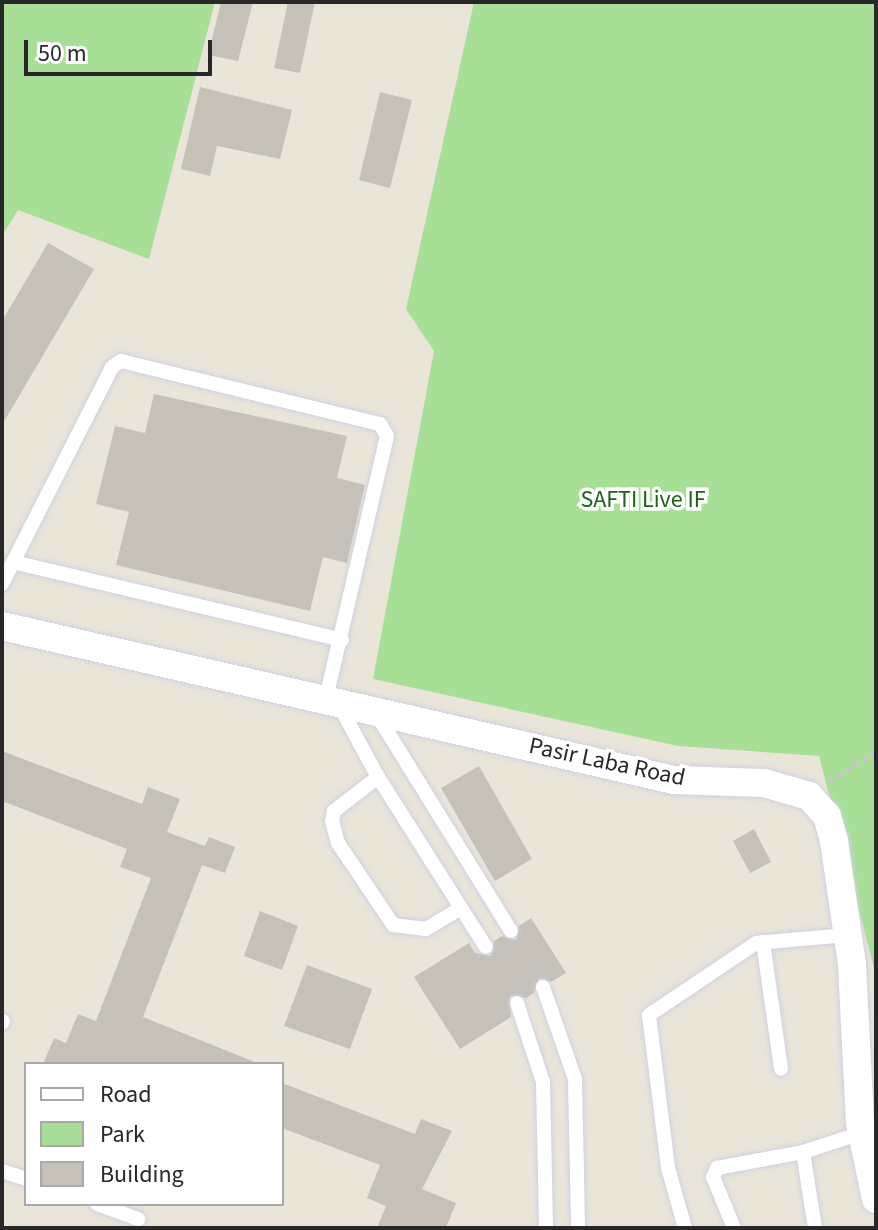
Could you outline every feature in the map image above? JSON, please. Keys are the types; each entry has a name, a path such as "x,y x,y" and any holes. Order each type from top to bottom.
{"street":[{"name":"Pasir Laba Road","path":"2,626 674,780 764,783 809,796"},
{"path":"809,796 827,816 834,841 847,935 862,1133 876,1199"}],"lane":[{"path":"2,584 112,367 129,360 384,427 387,436 342,640 332,704 486,947"},
{"path":"13,562 342,640"},
{"path":"375,711 511,931"},
{"path":"378,777 334,811 333,832 346,856 387,919 402,929 426,929 461,908"},
{"path":"685,1228 668,1168 649,1015 763,942 847,935"},
{"path":"763,942 781,1069"},
{"path":"543,987 575,1079 578,1228"},
{"path":"517,1003 543,1082 546,1228"},
{"path":"734,1228 713,1177 717,1168 803,1152 862,1133"},
{"path":"803,1152 815,1228"},
{"path":"2,1171 24,1178"},
{"path":"102,1206 138,1219"}],"path":[{"path":"809,796 876,751"}],"green space":[{"path":"2,2 215,2 149,259 18,210 2,236"},
{"name":"SAFTI Live IF","path":"474,2 876,2 876,976 819,756 678,746 373,679 434,351 406,309"}],"building":[{"path":"221,2 253,2 238,61 208,55"},
{"path":"288,2 315,2 300,73 274,68"},
{"path":"200,87 292,110 280,159 217,146 210,176 181,169"},
{"path":"380,92 412,100 390,188 359,180"},
{"path":"48,243 94,269 2,425 2,321"},
{"path":"154,394 347,436 337,478 365,485 347,563 323,557 310,611 116,565 129,512 96,504 115,426 145,433"},
{"path":"2,751 142,804 148,787 180,799 167,832 205,846 209,837 235,847 225,873 202,865 143,1017 255,1062 44,1062 54,1038 66,1043 78,1014 96,1021 151,878 120,867 127,849 2,801"},
{"path":"479,766 532,859 495,881 441,788"},
{"path":"754,829 771,862 750,873 733,841"},
{"path":"260,911 298,926 282,970 244,956"},
{"path":"531,918 566,973 551,982 539,978 534,993 526,998 510,996 511,1017 460,1049 414,977 469,943 475,953 491,956 494,941 502,936 516,940 519,926"},
{"path":"307,965 372,989 350,1049 284,1026"},
{"path":"284,1084 415,1134 421,1119 452,1131 422,1189 456,1203 446,1228 377,1228 386,1206 367,1198 380,1165 284,1129"}]}
